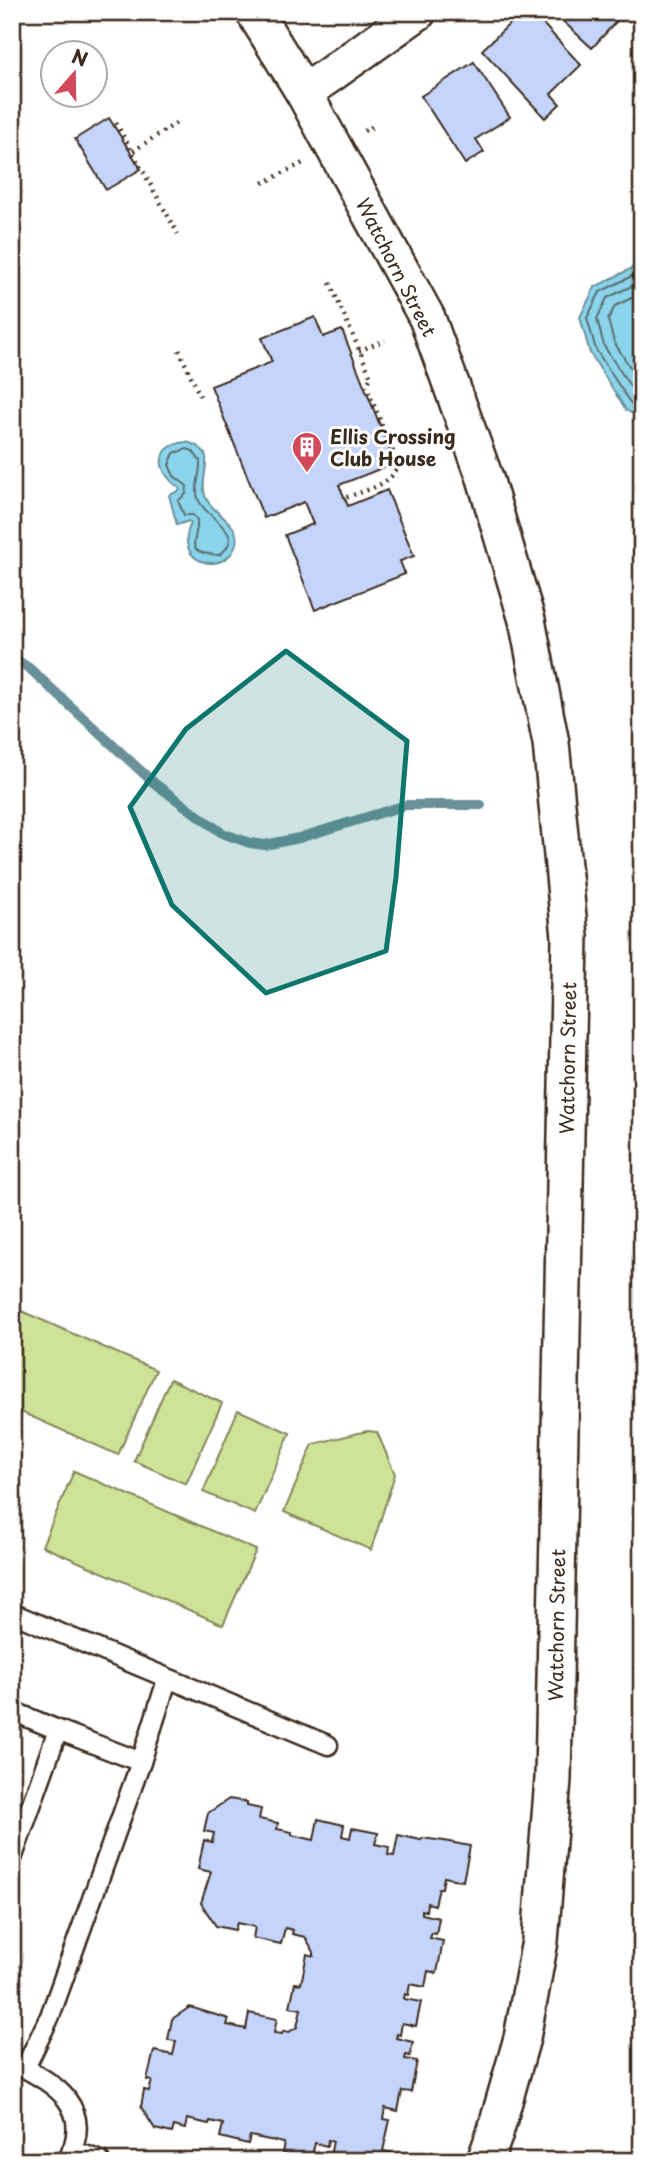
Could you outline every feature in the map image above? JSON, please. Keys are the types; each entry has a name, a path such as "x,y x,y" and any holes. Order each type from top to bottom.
{"street":[{"name":"Watchorn Street","path":"254,12 304,93 427,318 485,478 527,620 551,743 570,937 553,1780 540,1941 522,2038 485,2161"},
{"path":"304,93 418,12"}],"lane":[{"path":"12,1614 328,1745"},
{"path":"100,2161 70,2156 76,2141 76,2117 66,2096 45,2078 19,2065 50,2016 141,1762 167,1680"},
{"path":"12,1711 141,1762"},
{"path":"12,1859 58,1730"}],"path":[{"path":"132,151 178,122"},
{"path":"116,123 178,234"},
{"path":"330,283 371,377 366,386 397,459 397,469 388,480 345,498"},
{"path":"359,351 385,340"},
{"path":"179,350 200,396"}],"highlighted area":[{"path":"286,651 407,741 396,877 386,951 266,993 172,905 130,807 186,729"}],"green space":[{"path":"12,1307 156,1370 118,1455 12,1408"},
{"path":"170,1379 222,1403 186,1484 134,1461"},
{"path":"238,1410 290,1433 255,1514 203,1492"},
{"path":"367,1431 377,1432 395,1474 371,1550 284,1512 313,1444"},
{"path":"74,1471 256,1550 223,1625 42,1546"}],"water":[{"path":"642,263 642,419 626,410 590,353 580,317 595,287"},
{"path":"187,442 203,450 206,456 206,499 235,530 235,547 229,556 221,561 211,563 194,556 188,548 187,537 191,523 189,521 177,525 169,495 180,488 166,474 162,460 168,448"}],"building":[{"path":"522,12 532,12 581,65 551,94 560,104 545,118 482,50"},
{"path":"553,12 625,12 592,48"},
{"path":"474,62 510,117 476,139 484,152 465,164 421,96"},
{"path":"109,118 141,169 106,190 75,139"},
{"name":"Ellis Crossing Club House","path":"315,317 323,337 342,330 395,463 339,485 348,506 387,490 414,556 400,561 405,574 315,610 285,535 313,524 304,502 264,518 211,386 272,362 262,338"},
{"path":"229,1799 247,1802 247,1806 261,1809 259,1819 278,1823 277,1829 292,1832 292,1835 314,1840 318,1819 344,1825 342,1836 350,1838 352,1828 378,1833 375,1844 389,1847 388,1855 394,1856 398,1835 470,1846 463,1881 444,1877 435,1905 427,1903 426,1911 422,1910 422,1914 439,1918 436,1934 432,1933 430,1938 443,1941 437,1973 428,1971 425,1987 410,1984 408,1995 405,1994 404,1999 421,2002 416,2026 402,2023 400,2035 397,2034 396,2038 413,2042 410,2056 406,2055 405,2059 417,2061 411,2092 402,2091 398,2111 385,2108 383,2119 390,2120 383,2151 404,2156 403,2161 329,2161 333,2141 328,2140 327,2146 315,2143 311,2159 282,2153 284,2143 250,2136 248,2144 220,2137 223,2124 210,2121 209,2124 187,2119 185,2129 174,2126 172,2133 155,2129 141,2107 144,2090 149,2091 152,2081 147,2080 154,2051 173,2055 176,2041 168,2040 172,2019 190,2007 229,2019 227,2025 246,2029 249,2013 277,2019 274,2033 282,2034 283,2031 289,2032 297,2027 301,2009 290,2007 295,1983 301,1984 307,1954 314,1956 305,1937 292,1934 293,1930 285,1928 281,1944 253,1938 255,1927 237,1923 235,1930 216,1926 201,1903 211,1872 198,1869 204,1840 212,1842 214,1833 204,1831 208,1813"}],"waterway":[{"path":"12,657 29,668 154,783 222,833 250,843 265,845 299,838 406,805 481,805"}],"place":[{"name":"Ellis Crossing Club House","path":"307,474"}]}
